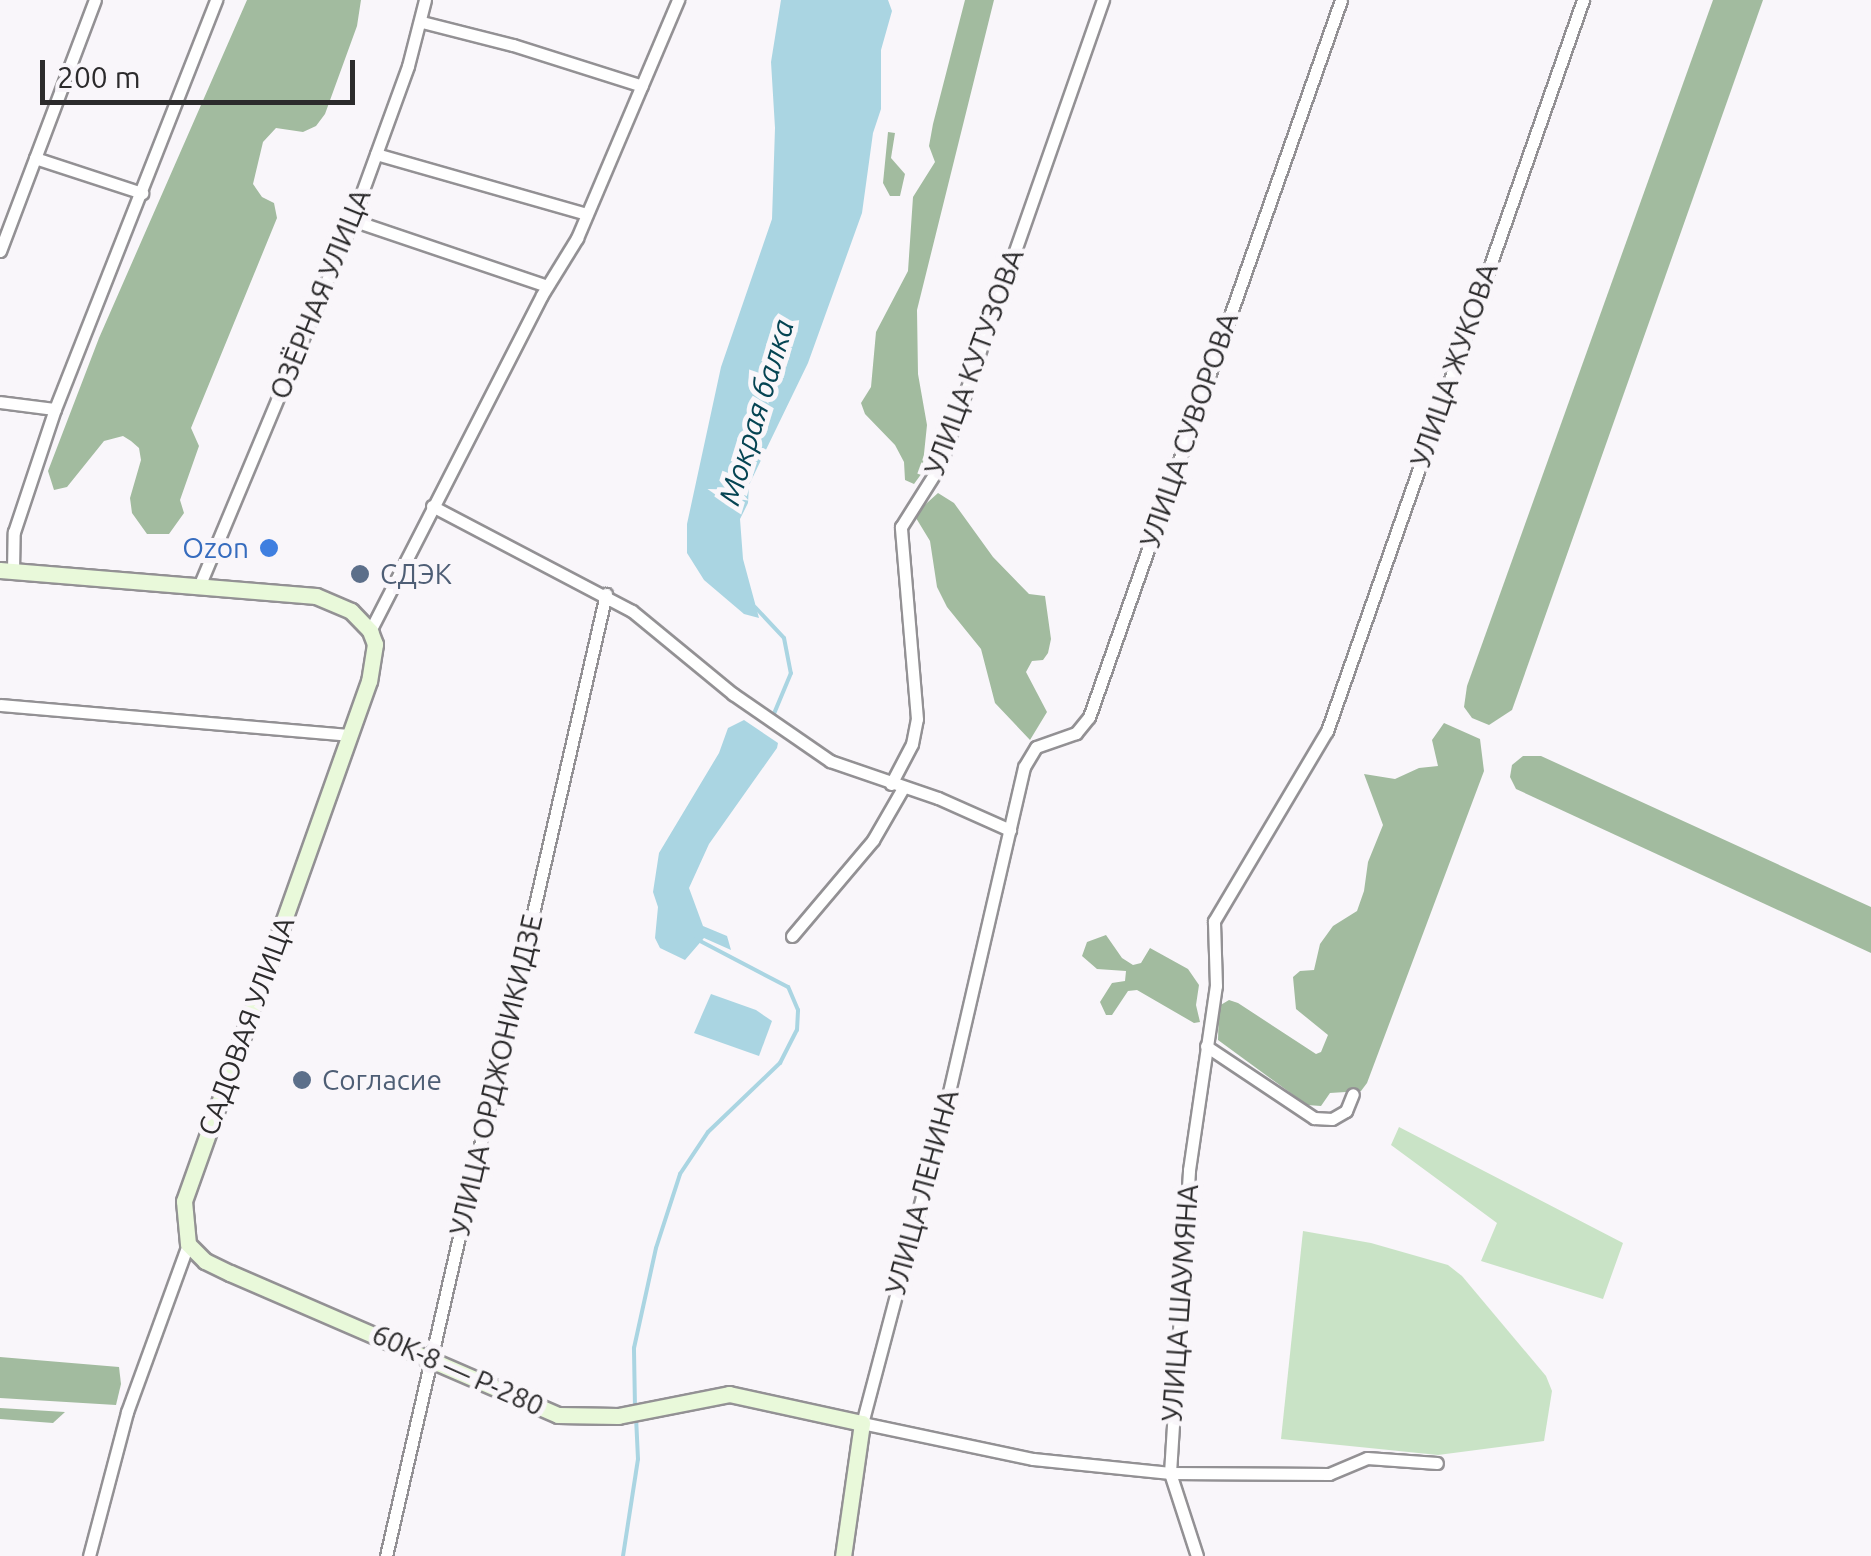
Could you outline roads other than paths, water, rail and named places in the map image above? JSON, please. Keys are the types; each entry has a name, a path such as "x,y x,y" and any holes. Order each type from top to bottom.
{"street":[{"path":"0,251 95,0"},
{"path":"216,0 56,409 14,532 7,570 316,596 351,611 370,631"},
{"name":"ОЗЁРНАЯ УЛИЦА","path":"200,584 352,220 422,22 425,0"},
{"name":"САДОВАЯ УЛИЦА","path":"89,1556 128,1412 188,1244 184,1201 374,661 370,631 587,214 678,0"},
{"name":"УЛИЦА КУТУЗОВА","path":"792,936 873,840 912,744 916,719 902,526 940,465 1104,0"},
{"name":"УЛИЦА СУВОРОВА","path":"1010,830 1029,754 1046,742 1076,733 1089,716 1340,0"},
{"name":"УЛИЦА ЖУКОВА","path":"1206,1046 1216,986 1214,921 1327,731 1583,0"},
{"path":"422,22 514,45 642,86"},
{"path":"376,154 587,214"},
{"path":"35,158 142,193"},
{"path":"352,220 547,286"},
{"path":"0,402 56,409"},
{"path":"432,506 606,594 664,634 733,694 809,748 850,770 1010,830"},
{"name":"УЛИЦА ОРДЖОНИКИДЗЕ","path":"386,1556 606,594"},
{"path":"0,704 350,735"},
{"name":"УЛИЦА ЛЕНИНА","path":"842,1556 862,1424 943,1116 1010,830"},
{"path":"1206,1046 1314,1118 1332,1119 1346,1111 1353,1094"},
{"name":"УЛИЦА ШАУМЯНА","path":"1197,1556 1170,1473 1179,1275 1206,1046"},
{"name":"60К-8 — Р-280","path":"188,1244 204,1260 230,1273 558,1414 618,1416 728,1394 862,1424"},
{"path":"862,1424 1033,1459 1170,1473 1329,1474 1366,1458 1437,1464"}],"water":[{"path":"781,0 888,0 892,11 881,50 881,109 873,133 862,213 808,363 749,485 748,503 740,519 743,559 759,618 744,614 704,580 687,553 687,524 721,367 772,219 775,128 771,62"},
{"path":"744,720 778,743 777,748 709,844 689,888 703,926 727,936 731,950 704,938 685,960 660,948 655,938 658,907 653,892 659,853 719,753 728,728"},
{"path":"711,994 756,1010 772,1021 759,1056 694,1033"}],"waterway":[{"name":"Мокрая балка","path":"755,607 784,638 791,673 773,716"},
{"name":"Мокрая балка","path":"635,1408 634,1348 656,1248 680,1174 708,1132 780,1063 797,1030 798,1010 788,987 696,939"},
{"name":"Мокрая балка","path":"623,1556 638,1459 636,1417"}],"place":[{"name":"Ozon","path":"269,548"},
{"name":"СДЭК","path":"360,574"},
{"name":"Согласие","path":"302,1080"}]}
